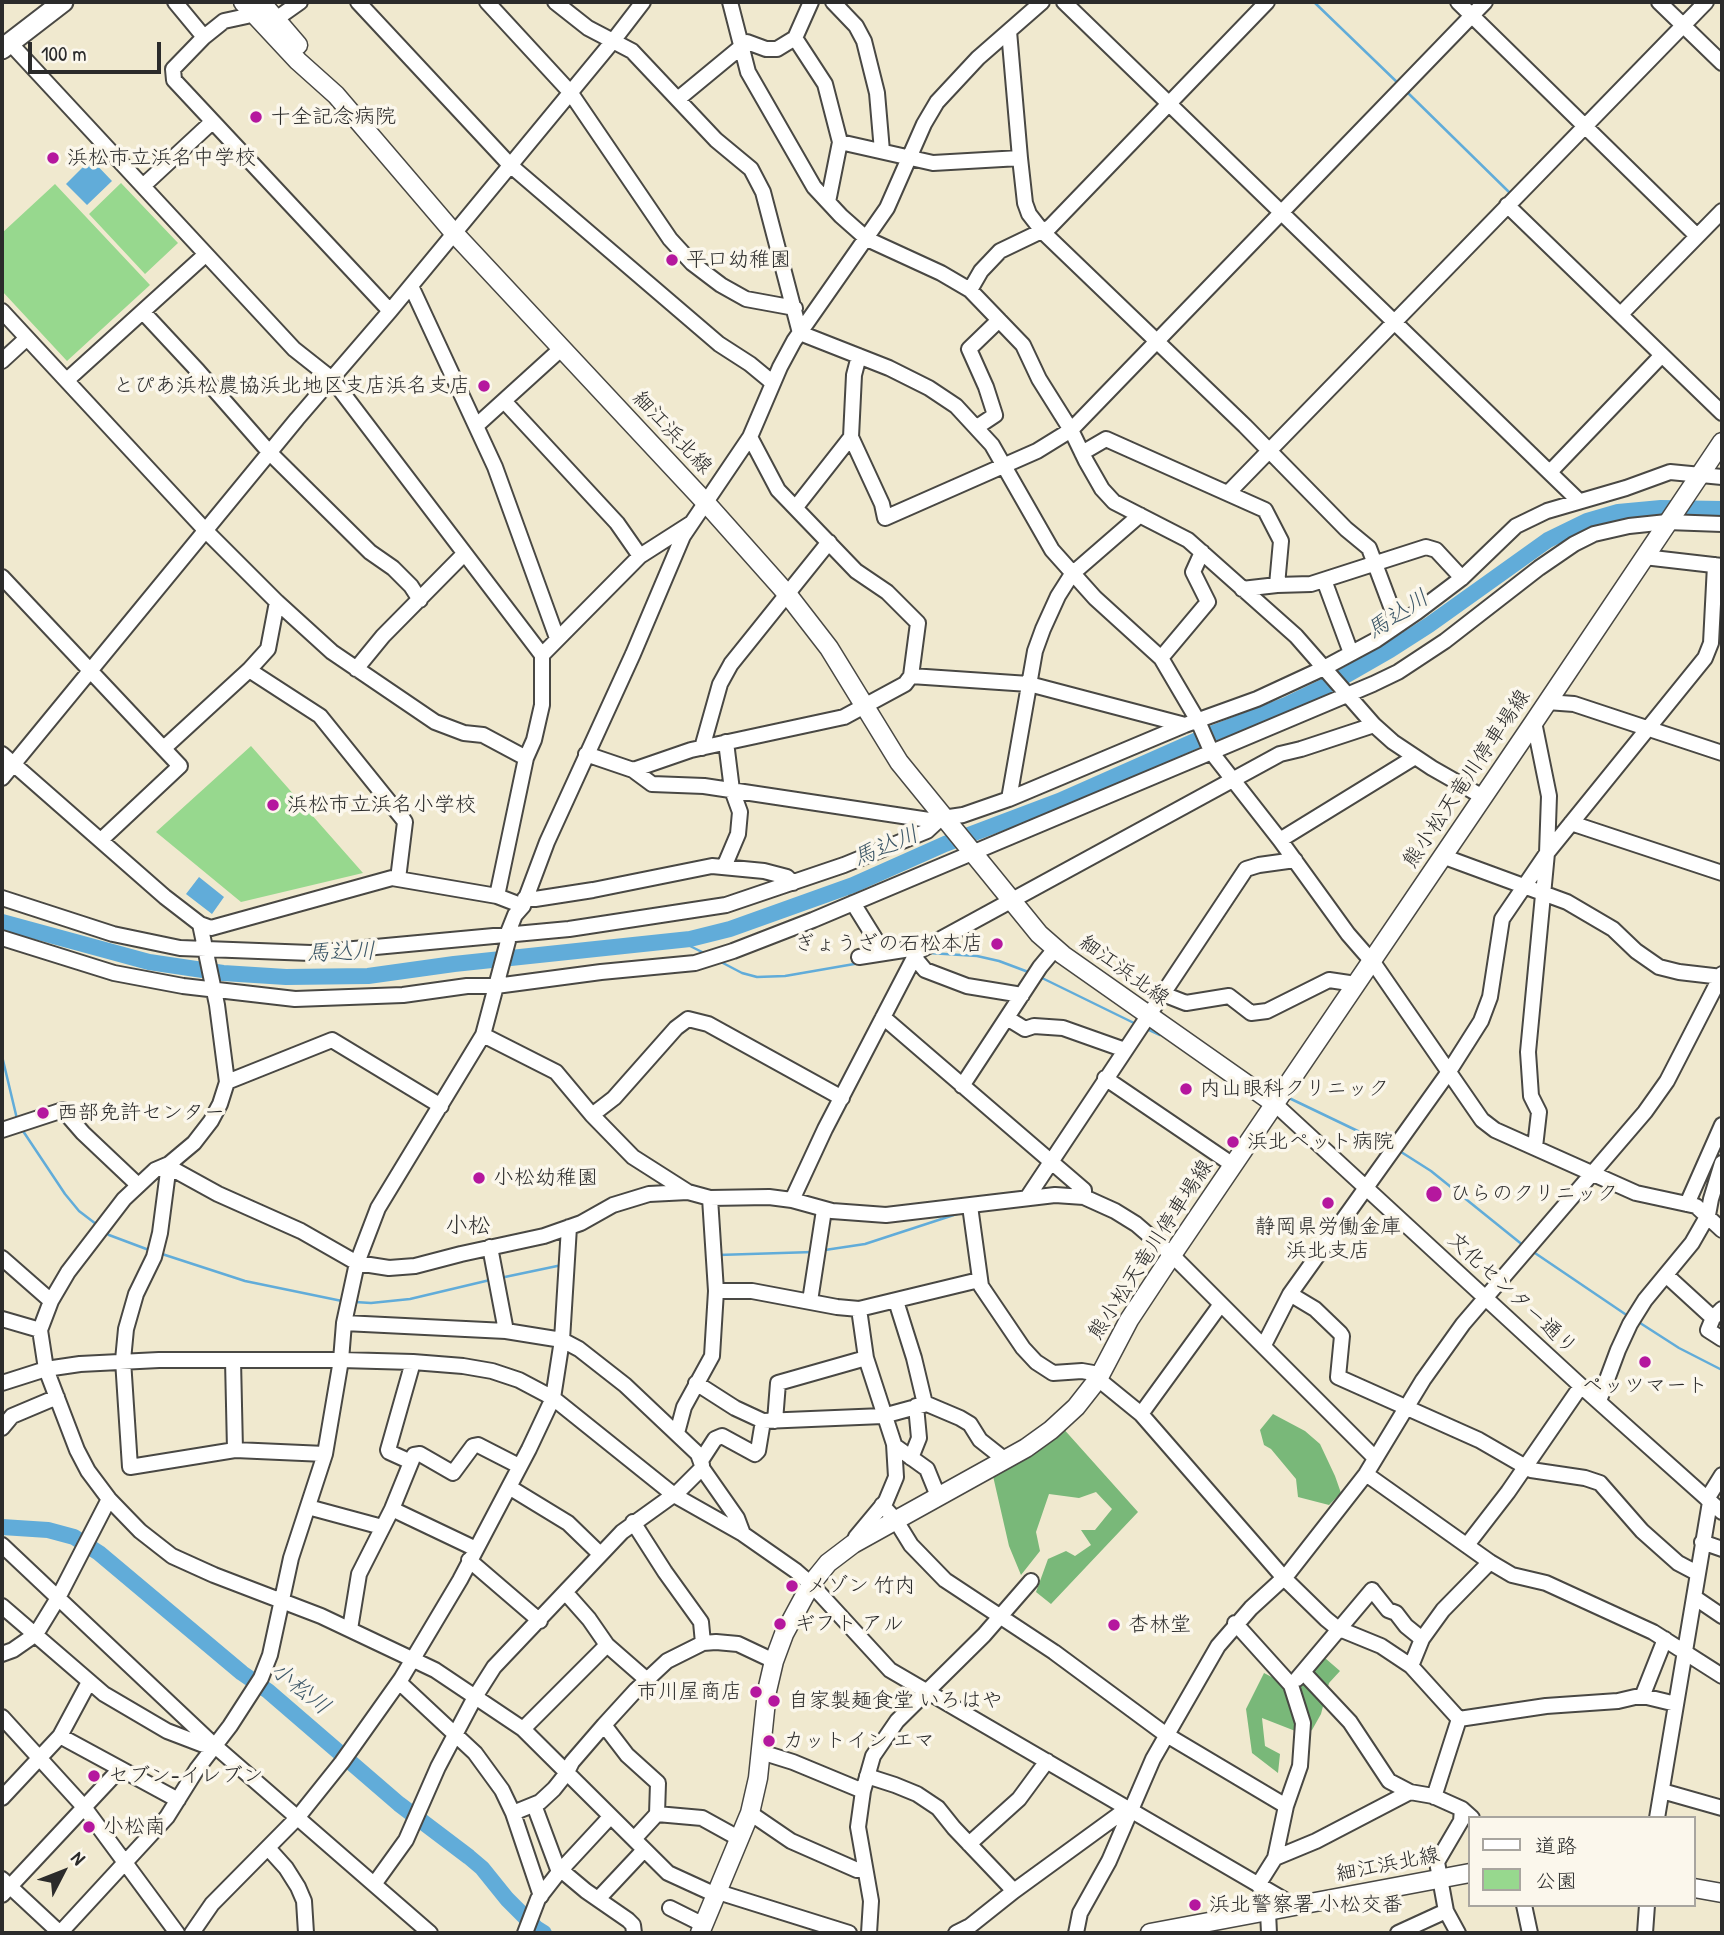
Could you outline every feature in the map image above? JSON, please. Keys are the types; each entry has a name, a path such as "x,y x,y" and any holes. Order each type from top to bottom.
{"highway":[{"path":"4,42 43,2"},
{"path":"4,42 63,2"}],"main road":[{"name":"細江浜北線","path":"252,5 276,19 312,61 335,95"},
{"name":"細江浜北線","path":"252,5 298,61 335,95 382,146 454,233 707,504 788,595 829,648 899,762 1039,934 1144,1023 1275,1104"},
{"name":"熊小松天竜川停車場線","path":"702,1929 750,1813 758,1778 774,1661 784,1634 811,1584 828,1563 853,1544 1026,1448 1051,1430 1076,1406 1099,1377 1129,1320 1172,1255 1722,442"},
{"name":"細江浜北線","path":"1150,1933 1468,1873"},
{"path":"1696,1888 1722,1893"}],"street":[{"path":"175,2 204,37"},
{"path":"276,19 300,2"},
{"path":"358,2 510,165 719,344 773,383"},
{"path":"487,2 570,92 670,239 692,263 721,285 746,299 795,307"},
{"path":"555,2 571,17 632,51 716,139 751,169 763,192 800,333"},
{"path":"2,778 643,2"},
{"path":"730,2 748,72 814,187 828,202 867,239 941,273 970,290 1023,345 1039,379 1071,430 1102,489 1114,502 1171,530 1202,552 1296,636 1374,725 1415,757 1483,797"},
{"path":"678,99 747,42 766,49 777,49 795,38 811,2"},
{"path":"832,2 856,26 864,41 877,93 882,151"},
{"path":"120,1769 5,1887 60,1933 167,1817 197,1769 258,1684 270,1655 280,1600 326,1454 344,1323 356,1263 378,1208 483,1035 515,915 524,902 547,842 690,524 707,504 750,437 773,383 810,316 887,208 937,102 978,58 1042,2"},
{"path":"1064,2 1578,500"},
{"path":"970,290 981,271 1000,251 1043,232 1267,2"},
{"path":"1458,2 1697,236"},
{"path":"859,356 854,375 851,437 883,504 885,518 1037,451 1071,430 1486,2"},
{"path":"1659,2 1722,63"},
{"path":"1228,493 1706,2"},
{"path":"252,5 247,16 224,20 204,37 173,69 174,80 390,311"},
{"path":"1009,31 1020,158 1025,203 1029,214 1043,232 1369,548 1398,625"},
{"path":"795,38 825,83 840,142 828,202"},
{"path":"4,42 295,349 332,379 542,655 542,705 534,740 526,758 497,896"},
{"path":"143,186 212,122"},
{"path":"840,142 909,159 943,163 1020,158"},
{"path":"1507,205 1722,413"},
{"path":"1621,314 1722,211"},
{"path":"67,380 205,255"},
{"path":"411,286 495,467 556,638"},
{"path":"2,311 206,531 332,652 435,722 464,733 475,732 483,735 526,758"},
{"path":"143,312 270,453 370,552 393,568 411,586 420,600"},
{"path":"977,427 995,415 969,349 999,320"},
{"path":"800,333 929,388 956,405 977,427 992,445 1052,550 1072,574 1161,658 1195,724 1232,781 1372,962 1482,1120 1495,1130 1636,1193 1696,1206 1722,1230"},
{"path":"2,361 27,338"},
{"path":"476,426 562,348"},
{"path":"1550,472 1662,355"},
{"path":"504,401 617,523 640,556"},
{"path":"633,771 702,748 844,717 905,684 911,676 918,623 887,592 856,571 778,490 750,437"},
{"path":"796,507 851,437"},
{"path":"1082,453 1106,439 1265,510 1282,541 1277,585"},
{"path":"586,754 633,771 652,783 732,790 929,820 946,819 1009,799 1327,671 1398,625 1462,578 1516,526 1547,511 1670,472 1722,477"},
{"path":"1009,799 1035,651 1042,629 1072,574 1140,515"},
{"path":"2,938 114,973 214,990 295,999 403,995 695,963 743,947 853,902 1398,672 1436,647 1574,544 1594,534 1669,520 1722,524"},
{"path":"542,655 640,556 690,524"},
{"path":"702,748 720,684 731,664 829,542"},
{"path":"1242,589 1311,584 1426,547 1431,547 1462,578"},
{"path":"1161,658 1208,602 1193,572 1202,552"},
{"path":"356,669 383,636 464,554"},
{"path":"1264,1345 1290,1294 1448,1073 1481,1021 1490,997 1502,919 1547,853 1705,658 1710,648 1719,566 1644,557"},
{"path":"2,577 180,766 101,840"},
{"path":"1324,580 1352,653"},
{"path":"164,748 249,670 268,649 277,602"},
{"path":"249,670 320,716 403,819 405,822 398,879"},
{"path":"911,676 1029,684 1195,724"},
{"path":"1548,702 1574,704 1722,753"},
{"path":"1534,722 1549,796 1547,853 1528,1052 1531,1096 1539,1112 1535,1147"},
{"path":"859,957 884,953 918,953 1051,877 1280,754 1374,725"},
{"path":"724,867 738,834 740,812 732,790 726,742"},
{"path":"2,754 165,897 200,924 211,928 392,878 524,902 712,866 764,871 787,877 793,883"},
{"path":"1280,840 1415,757"},
{"path":"2,898 113,934 180,948 312,953 507,938 681,914 726,905 844,865 927,831 946,819"},
{"path":"1571,823 1722,873"},
{"path":"1076,1933 1080,1913 1109,1861 1165,1734 1212,1655 1235,1623 1284,1578 1366,1474 1441,1352 1645,1112 1667,1081 1722,976 1679,972 1659,967 1636,951 1613,929 1567,902 1442,856"},
{"path":"1027,1198 1246,869 1259,864 1295,860"},
{"path":"853,902 884,953"},
{"path":"200,924 214,990 227,1082 211,1121 194,1143 169,1166 155,1170 138,1185 68,1272 51,1301 40,1330 46,1369 77,1450 88,1471 109,1499 141,1531 172,1556 350,1629 413,1659 435,1670 523,1729 668,1873 717,1894 849,1933"},
{"path":"962,1086 1055,950"},
{"path":"918,953 925,970 967,986 1022,995"},
{"path":"792,1200 918,953"},
{"path":"1163,994 1186,1003 1228,996 1251,1013 1267,1011 1329,980 1356,984"},
{"path":"883,1017 1084,1190 1084,1197"},
{"path":"1007,1018 1025,1029 1034,1026 1063,1028 1125,1050"},
{"path":"593,1115 614,1098 676,1028 688,1019 708,1024 842,1098"},
{"path":"483,1035 556,1072 633,1157 688,1192 710,1198 769,1197 792,1200 824,1210 866,1215 895,1215 1055,1195 1084,1197 1115,1211 1136,1224 1172,1255 1376,1458"},
{"path":"227,1082 332,1040 441,1106"},
{"path":"1105,1078 1233,1165"},
{"name":"文化センター通り","path":"1275,1104 1722,1512"},
{"path":"10,1126 63,1110 83,1133 138,1185"},
{"path":"1687,1204 1722,1125"},
{"path":"1599,1401 1618,1350 1634,1319 1692,1243 1708,1215 1710,1199 1722,1163"},
{"path":"169,1166 155,1251 130,1311 123,1360 130,1467 235,1450 326,1454"},
{"path":"169,1166 227,1199 301,1231 356,1263 389,1268 415,1266 544,1236 613,1205 649,1195 688,1192"},
{"path":"677,1433 684,1407 712,1356 716,1291 710,1198"},
{"path":"970,1206 979,1280 994,1307 1036,1362 1052,1373 1083,1371 1099,1377 1141,1414 1284,1578 1338,1629 1381,1646 1411,1666 1459,1719"},
{"path":"810,1301 824,1210"},
{"path":"192,1933 212,1904 298,1817 399,1682 509,1487 553,1398 562,1340 569,1227"},
{"path":"490,1247 506,1331"},
{"path":"2,1258 51,1301"},
{"path":"1666,1275 1718,1314 1708,1330 1722,1339"},
{"path":"716,1291 752,1292 859,1308 979,1280"},
{"path":"1290,1294 1315,1309 1340,1332 1342,1336 1338,1377 1479,1440 1525,1467 1600,1483 1643,1531 1678,1563 1697,1573"},
{"path":"896,1301 914,1358 921,1405 919,1438 912,1458"},
{"path":"1141,1414 1221,1304"},
{"path":"853,1544 889,1496 896,1477 895,1446 866,1358 859,1308"},
{"path":"2,1319 40,1330"},
{"path":"344,1323 506,1331 562,1340 579,1349 625,1385 677,1433 702,1464 737,1518 743,1534"},
{"path":"374,1883 406,1840 438,1767 494,1667 633,1522 674,1495 702,1464 715,1439 722,1436 755,1454 758,1451 778,1383 866,1358"},
{"path":"2,1383 46,1369 123,1360 413,1362 463,1366 492,1371 519,1380 553,1398 674,1495 743,1534 811,1584 886,1667 1295,1906"},
{"path":"233,1360 235,1450"},
{"path":"411,1461 388,1450 413,1362"},
{"path":"696,1383 735,1408 769,1420 883,1416 921,1405 970,1424 980,1440 1004,1459"},
{"path":"1467,1545 1581,1386"},
{"path":"2,1428 12,1416 57,1396"},
{"path":"350,1629 359,1574 392,1509 414,1455 420,1454 453,1473 475,1445 519,1466"},
{"path":"895,1446 926,1469 938,1496"},
{"path":"1366,1474 1434,1524 1512,1575 1546,1583 1653,1632 1722,1676"},
{"path":"1657,1816 1709,1500 1722,1475"},
{"path":"509,1487 568,1523 600,1554"},
{"path":"2,1654 13,1650 36,1634 58,1598 109,1499"},
{"path":"882,1505 895,1519 911,1545 945,1580 1001,1616 1165,1734 1286,1806"},
{"path":"308,1507 382,1527"},
{"path":"392,1509 472,1554 540,1620"},
{"path":"633,1522 701,1622 704,1643"},
{"path":"1702,1542 1722,1549"},
{"path":"2,1545 215,1746 374,1883 421,1930"},
{"path":"1411,1666 1422,1639 1443,1610 1490,1562"},
{"path":"869,1933 872,1901 858,1827 873,1756 897,1721 1001,1616 1031,1581"},
{"path":"1291,1685 1372,1590 1388,1610 1396,1613 1406,1626 1422,1639"},
{"path":"566,1593 607,1645 647,1680"},
{"path":"1694,1597 1722,1616"},
{"path":"2,1606 104,1694 167,1731 201,1744 215,1746"},
{"path":"1235,1623 1291,1685 1302,1716 1300,1766 1286,1806 1275,1858 1258,1885"},
{"path":"1642,1697 1665,1639"},
{"path":"513,1813 534,1805 547,1796 604,1725 667,1661 704,1643 716,1642 738,1644 774,1661"},
{"path":"523,1729 607,1645"},
{"path":"1303,1672 1350,1722 1389,1781 1410,1792 1434,1797 1467,1813 1437,1862 1446,1911 1458,1933"},
{"path":"2,1798 60,1736 89,1682"},
{"path":"399,1682 475,1753 502,1790 513,1813 541,1896"},
{"path":"1459,1719 1546,1706 1642,1697 1676,1704"},
{"path":"2,1717 84,1807 177,1933"},
{"path":"1434,1797 1459,1719"},
{"path":"604,1725 627,1755 658,1783 657,1814 634,1839"},
{"path":"60,1736 178,1800"},
{"path":"761,1752 865,1784 895,1784 932,1803 1014,1891"},
{"path":"969,1844 1019,1799 1047,1761"},
{"path":"1662,1791 1722,1808"},
{"path":"1275,1858 1316,1841 1410,1792"},
{"path":"534,1805 560,1871 628,1920 633,1925 634,1933"},
{"path":"956,1933 970,1926 1014,1891 1130,1809"},
{"path":"750,1813 791,1840 857,1870 865,1870"},
{"path":"657,1814 702,1818 740,1839"},
{"path":"528,1926 541,1896 560,1871 610,1817"},
{"path":"268,1847 298,1886 304,1901 306,1933"},
{"path":"598,1899 644,1850"},
{"path":"1524,1907 1530,1933"},
{"path":"1645,1933 1647,1907"},
{"path":"670,1908 702,1929"},
{"path":"1398,1933 1446,1911"},
{"path":"1268,1912 1269,1933"}],"green space":[{"path":"121,183 178,243 145,274 89,214"},
{"path":"55,184 150,285 67,361 2,291 2,233"},
{"path":"251,746 363,873 241,902 156,832"},
{"path":"1273,1414 1305,1431 1320,1444 1341,1493 1329,1505 1298,1497 1296,1479 1271,1449 1264,1445 1260,1430"},
{"path":"1061,1426 1138,1512 1051,1604 1036,1592 1048,1559 1066,1551 1075,1556 1091,1545 1081,1530 1095,1530 1112,1509 1096,1492 1079,1498 1049,1494 1036,1532 1040,1551 1021,1575 1009,1546 993,1476"},
{"path":"1317,1658 1325,1658 1340,1671 1329,1683 1321,1714 1312,1730 1303,1734 1262,1718 1265,1746 1280,1754 1278,1773 1252,1753 1246,1709 1264,1673 1293,1688"}],"water":[{"path":"91,159 112,181 87,205 66,184"},
{"path":"199,877 224,897 212,914 186,894"}],"waterway":[{"path":"1314,2 1400,85"},
{"path":"1407,92 1512,195"},
{"name":"馬込川","path":"2,922 149,962 223,973 286,977 368,976 454,964 690,939 730,929 853,885 945,844 1059,801 1206,736 1286,705 1336,681 1390,650 1548,540 1587,521 1618,512 1661,508 1722,509"},
{"path":"678,940 704,953"},
{"path":"929,953 977,956 1031,973"},
{"path":"721,962 757,977 785,976 860,963"},
{"path":"1040,977 1138,1025"},
{"path":"1147,1029 1160,1035"},
{"path":"2,1056 17,1119"},
{"path":"1289,1098 1389,1146"},
{"path":"21,1128 65,1194 79,1211 96,1224"},
{"path":"1398,1150 1431,1171 1524,1246"},
{"path":"825,1250 865,1244 963,1212"},
{"path":"104,1231 149,1250"},
{"path":"1532,1251 1628,1316"},
{"path":"718,1255 813,1252"},
{"path":"159,1253 245,1281 342,1301"},
{"path":"500,1278 562,1265"},
{"path":"355,1302 410,1299 490,1280"},
{"path":"1637,1321 1679,1348 1722,1370"},
{"name":"小松川","path":"2,1527 48,1530 74,1537 99,1553 242,1673 268,1691 399,1804 482,1868 507,1899 544,1933"}],"place":[{"name":"十全記念病院","path":"256,117"},
{"name":"浜松市立浜名中学校","path":"53,158"},
{"name":"平口幼稚園","path":"672,260"},
{"name":"とぴあ浜松農協浜北地区支店浜名支店","path":"484,386"},
{"name":"浜松市立浜名小学校","path":"273,805"},
{"name":"ぎょうざの石松本店","path":"997,944"},
{"name":"内山眼科クリニック","path":"1186,1089"},
{"name":"西部免許センター","path":"43,1113"},
{"name":"浜北ペット病院","path":"1233,1142"},
{"name":"小松幼稚園","path":"479,1178"},
{"name":"ひらのクリニック","path":"1434,1194"},
{"name":"静岡県労働金庫 浜北支店","path":"1328,1203"},
{"name":"ペッツマート","path":"1645,1362"},
{"name":"メゾン 竹内","path":"792,1586"},
{"name":"ギフト アル","path":"780,1624"},
{"name":"杏林堂","path":"1114,1625"},
{"name":"市川屋商店","path":"756,1692"},
{"name":"自家製麺食堂 いろはや","path":"774,1701"},
{"name":"カットイン エマ","path":"769,1741"},
{"name":"セブン-イレブン","path":"94,1776"},
{"name":"小松南","path":"89,1827"},
{"name":"浜北警察署 小松交番","path":"1195,1905"}],"district":[{"name":"小松","path":"468,1227"}]}
